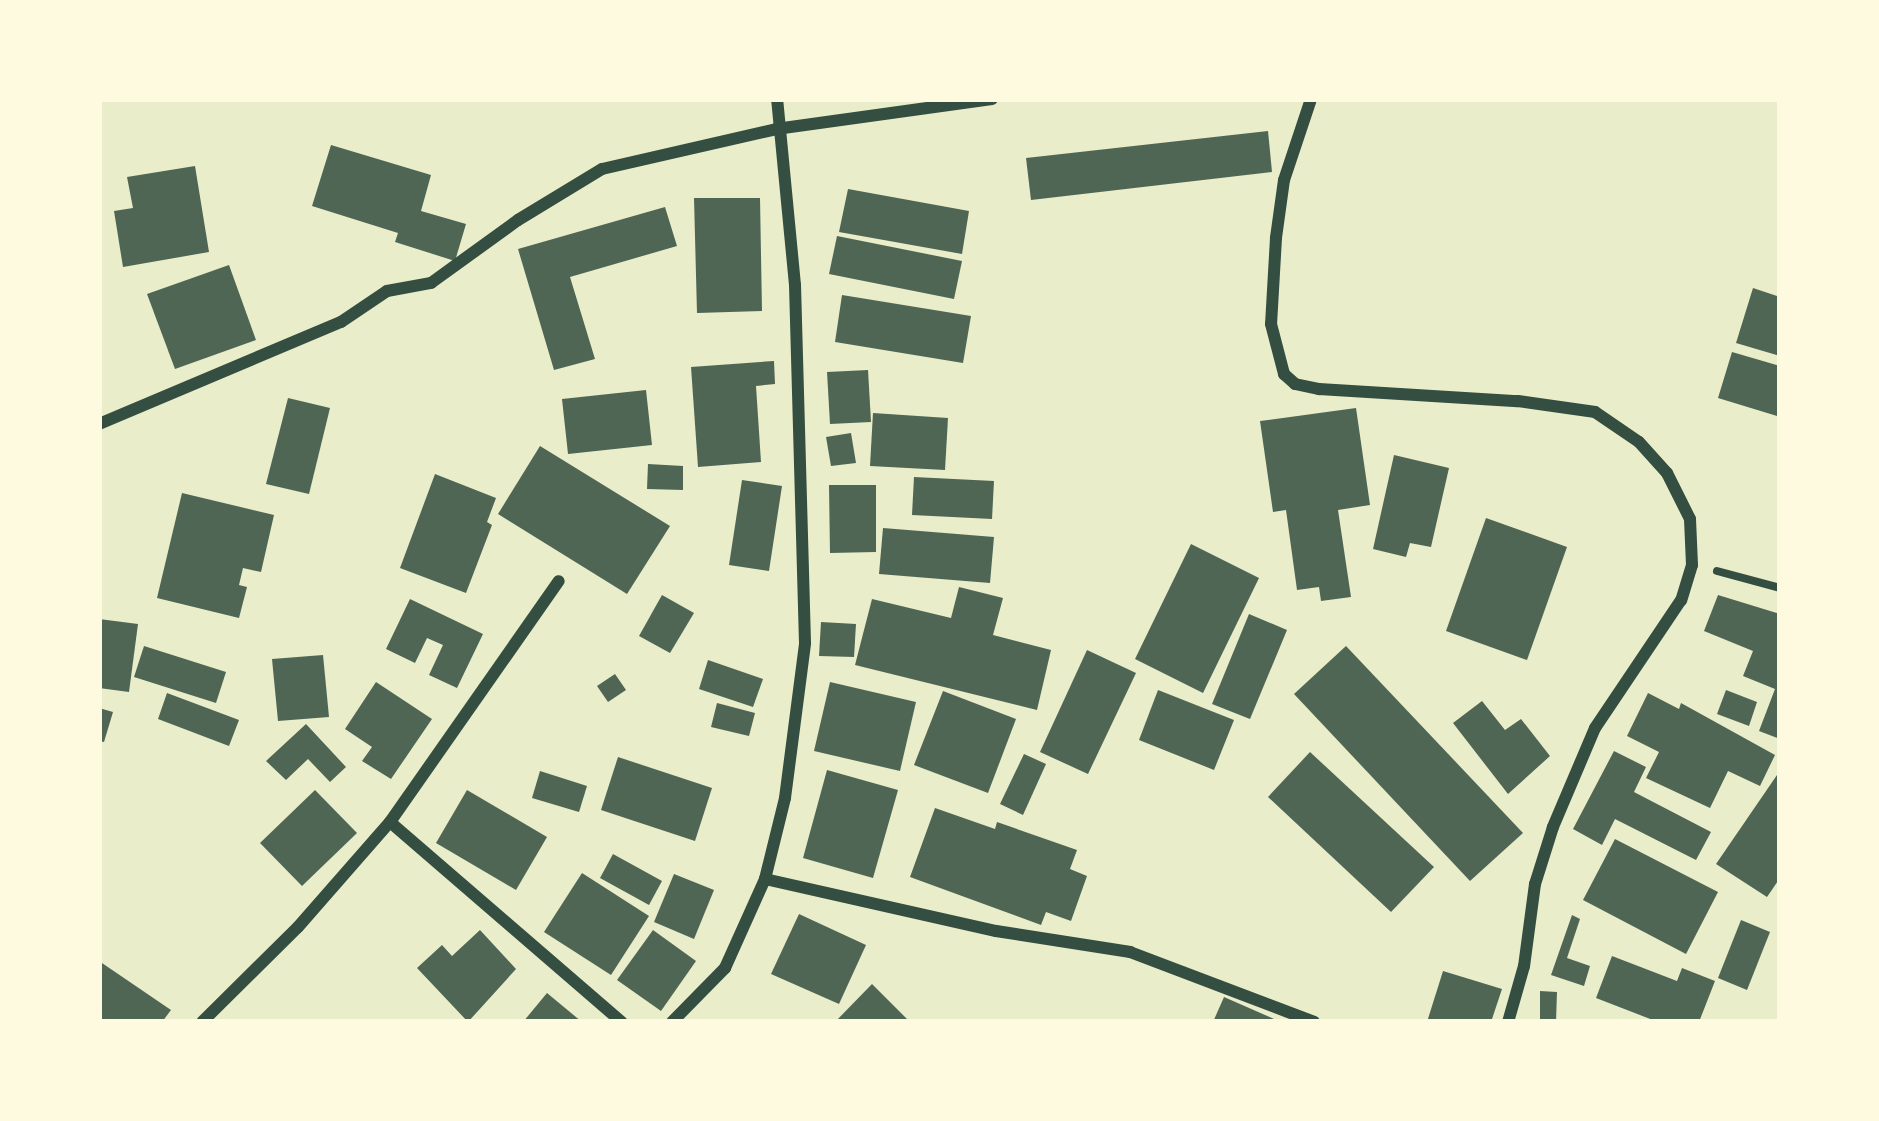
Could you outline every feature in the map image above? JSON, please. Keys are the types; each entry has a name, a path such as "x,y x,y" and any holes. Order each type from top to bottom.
{"street":[{"path":"672,1022 725,968 765,879 785,798 805,643 795,285 776,129 777,99"},
{"path":"99,424 341,322 387,291 430,284 518,220 602,170 776,129 992,99"},
{"path":"1311,99 1284,180 1276,238 1271,325 1284,374 1295,384 1319,389 1518,400 1594,412 1639,442 1666,473 1690,519 1692,565 1682,600 1594,728 1553,827 1535,884 1524,966 1508,1022"},
{"path":"202,1022 298,927 390,822 559,581"},
{"path":"390,822 622,1022"},
{"path":"765,879 996,931 1130,952 1314,1022"}],"path":[{"path":"1692,565 1780,588"}],"building":[{"path":"1268,131 1272,172 1031,200 1026,158"},
{"path":"331,145 431,175 421,211 466,224 455,261 395,242 398,233 312,206"},
{"path":"195,166 209,252 123,267 114,211 133,208 127,177"},
{"path":"848,189 969,211 962,254 839,232"},
{"path":"694,198 760,198 762,311 697,313"},
{"path":"665,207 677,246 570,277 595,359 554,370 518,249"},
{"path":"837,236 962,261 954,299 829,274"},
{"path":"229,265 256,340 175,369 147,294"},
{"path":"1753,288 1780,297 1780,356 1736,343"},
{"path":"842,295 971,316 963,363 835,342"},
{"path":"1732,352 1780,366 1777,416 1718,398"},
{"path":"774,361 775,384 756,386 761,462 698,467 691,367"},
{"path":"868,370 871,422 830,424 827,372"},
{"path":"646,390 652,445 568,454 562,399"},
{"path":"288,398 330,408 309,494 266,484"},
{"path":"1356,408 1370,505 1338,510 1351,597 1321,601 1319,587 1297,590 1286,510 1273,512 1260,421"},
{"path":"873,413 948,418 945,470 870,466"},
{"path":"851,433 856,463 831,466 826,437"},
{"path":"540,446 670,526 627,594 498,514"},
{"path":"1394,455 1449,468 1431,547 1410,543 1406,557 1373,549"},
{"path":"648,464 683,466 683,490 647,489"},
{"path":"435,474 496,498 487,522 492,525 466,593 400,568"},
{"path":"914,477 994,481 992,519 912,515"},
{"path":"742,480 782,486 769,571 729,565"},
{"path":"829,485 876,485 876,552 830,553"},
{"path":"182,493 274,515 261,572 243,568 239,585 247,587 239,618 157,598"},
{"path":"1486,518 1567,547 1527,660 1446,631"},
{"path":"883,528 994,537 990,583 879,574"},
{"path":"1191,544 1259,578 1203,693 1135,659"},
{"path":"959,587 1003,598 993,635 1051,650 1037,710 855,665 872,599 951,618"},
{"path":"662,595 694,613 670,653 639,636"},
{"path":"1718,595 1780,614 1780,739 1759,731 1775,689 1743,676 1753,651 1704,631"},
{"path":"410,599 483,634 457,688 429,675 443,645 427,638 415,663 386,649"},
{"path":"1249,614 1287,630 1250,719 1212,704"},
{"path":"99,619 138,624 129,692 99,688"},
{"path":"821,622 856,624 854,657 819,656"},
{"path":"144,646 226,672 216,703 134,677"},
{"path":"1346,646 1523,833 1470,881 1294,694"},
{"path":"1087,650 1136,673 1088,774 1040,752"},
{"path":"323,655 329,717 278,721 272,659"},
{"path":"708,660 763,679 753,707 699,689"},
{"path":"615,674 626,690 608,702 597,686"},
{"path":"376,682 432,719 391,779 362,761 372,747 345,729"},
{"path":"830,682 916,702 900,771 814,751"},
{"path":"1158,690 1234,720 1214,770 1139,740"},
{"path":"1726,690 1757,702 1749,726 1717,714"},
{"path":"943,691 1016,719 988,793 914,765"},
{"path":"167,693 239,720 229,746 158,719"},
{"path":"1648,693 1679,709 1681,703 1775,755 1760,786 1728,771 1710,808 1646,778 1659,752 1627,736"},
{"path":"1482,701 1505,730 1521,719 1550,756 1508,794 1453,723"},
{"path":"717,703 755,713 749,736 711,727"},
{"path":"99,708 113,712 104,742 99,741"},
{"path":"306,724 346,767 330,782 308,759 286,780 266,761"},
{"path":"1614,751 1646,767 1634,792 1711,832 1696,860 1615,819 1602,845 1573,829"},
{"path":"1310,752 1434,867 1391,912 1268,797"},
{"path":"1024,754 1046,764 1023,815 1000,804"},
{"path":"618,757 712,788 695,841 601,810"},
{"path":"827,770 898,790 873,878 803,858"},
{"path":"540,771 587,786 579,812 532,798"},
{"path":"1777,775 1780,878 1767,897 1716,864"},
{"path":"315,790 357,833 302,886 260,843"},
{"path":"467,790 547,837 516,890 436,843"},
{"path":"935,808 995,829 997,822 1077,850 1070,869 1087,876 1071,921 1046,912 1041,925 910,877"},
{"path":"1615,839 1718,892 1686,954 1583,900"},
{"path":"613,854 662,881 649,905 600,878"},
{"path":"582,873 649,916 611,975 544,932"},
{"path":"674,874 714,890 694,939 654,922"},
{"path":"799,914 866,945 839,1004 771,974"},
{"path":"1572,915 1580,919 1567,958 1590,966 1584,986 1551,975"},
{"path":"1741,920 1770,932 1747,990 1718,978"},
{"path":"480,930 516,969 468,1022 417,968 442,945 452,956"},
{"path":"653,930 696,961 661,1011 617,980"},
{"path":"1612,956 1677,981 1682,968 1715,981 1699,1022 1658,1022 1596,998"},
{"path":"99,961 171,1010 162,1022 99,1022"},
{"path":"1443,971 1502,989 1491,1022 1427,1022"},
{"path":"872,984 910,1022 835,1022"},
{"path":"1540,991 1557,992 1556,1022 1540,1022"},
{"path":"547,993 582,1022 523,1022"},
{"path":"1224,997 1281,1022 1213,1022"}]}
